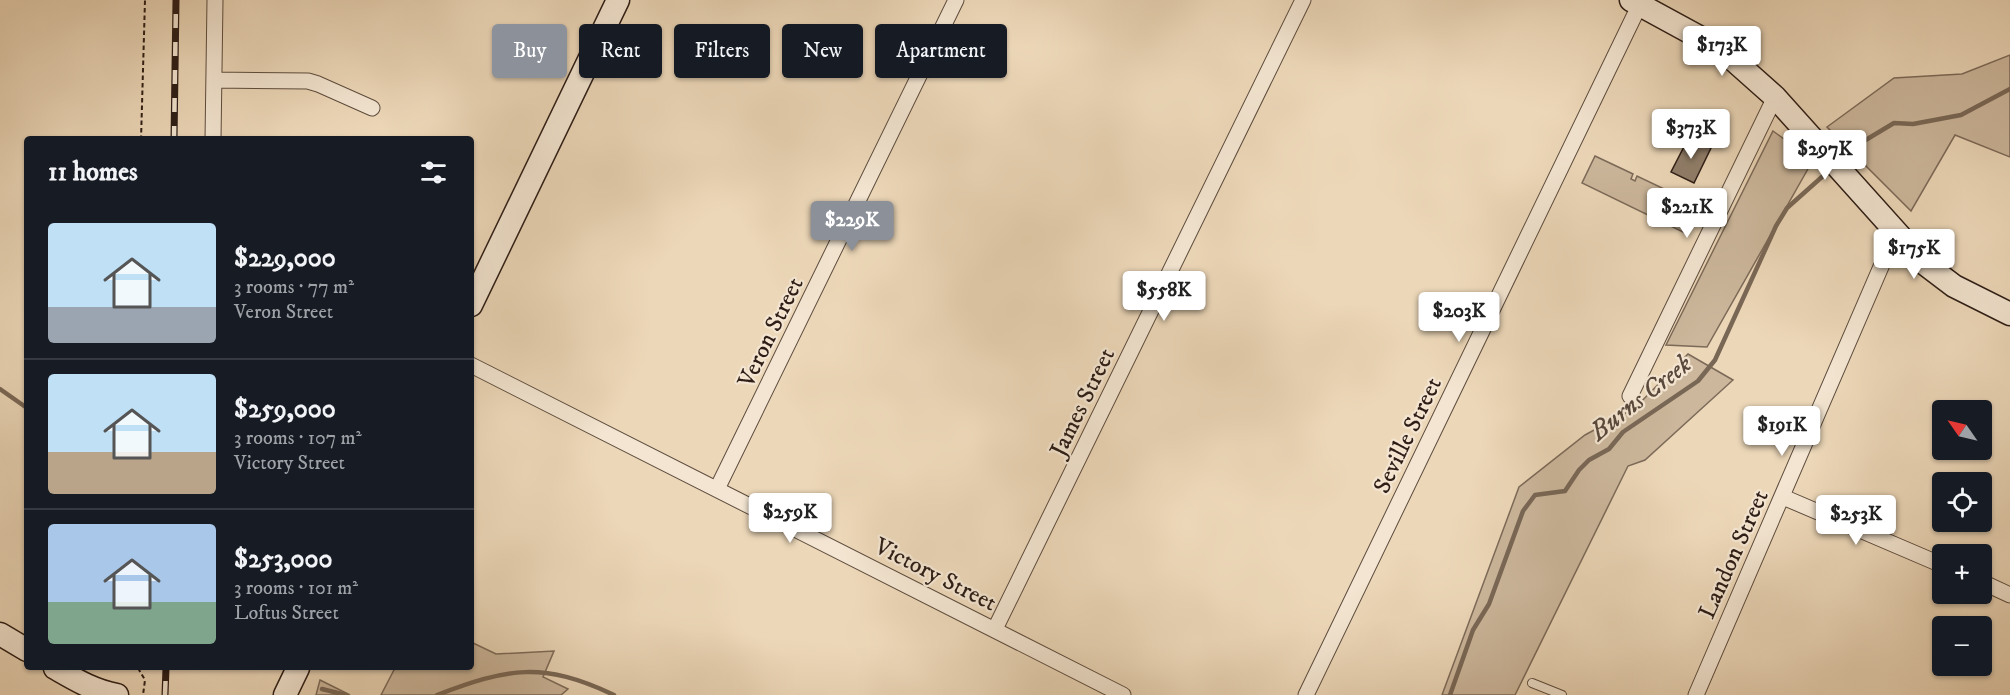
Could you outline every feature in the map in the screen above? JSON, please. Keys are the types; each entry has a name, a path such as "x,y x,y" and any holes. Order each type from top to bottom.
{"street":[{"path":"213,136 215,0"},
{"path":"474,298 618,0"},
{"name":"Veron Street","path":"717,489 956,0"},
{"name":"James Street","path":"996,629 1303,0"},
{"path":"1638,1 1721,50 1775,97 1925,264 1954,286 2010,314"},
{"name":"Seville Street","path":"1306,695 1638,1"},
{"path":"214,80 308,81 372,108"},
{"path":"1630,396 1775,97"},
{"name":"Landon Street","path":"1696,695 1896,232"},
{"name":"Victory Street","path":"474,367 1124,695"},
{"path":"1783,497 1932,562"},
{"path":"1992,587 2010,595"},
{"path":"0,634 24,648"},
{"path":"59,670 96,690 117,695"},
{"path":"270,695 280,670"},
{"path":"285,695 297,670"},
{"path":"297,695 307,670"}],"lane":[{"path":"1532,683 1562,695"}],"path":[{"path":"141,136 145,0"},
{"path":"139,670 145,680 143,695"}],"shaded area":[{"path":"2010,55 2010,157 1955,135 1911,211 1827,127 1894,78 1962,74"},
{"path":"1773,131 1813,160 1707,347 1666,345"},
{"path":"1595,156 1633,174 1631,179 1635,181 1637,176 1700,206 1687,234 1582,183"},
{"path":"1688,354 1733,380 1645,460 1628,466 1515,695 1442,695 1519,487 1585,435 1635,408"},
{"path":"474,643 496,654 554,651 543,677 568,689 561,695 381,695 394,670 474,670"},
{"path":"320,680 350,695 316,695"}],"building":[{"path":"1689,137 1711,148 1694,183 1671,172"}],"waterway":[{"name":"Burns Creek","path":"1840,160 1854,147 1894,123 1913,124 1961,115 2010,89"},
{"name":"Burns Creek","path":"1450,695 1473,630 1489,604 1523,511 1535,495 1565,491 1589,460 1609,449 1623,432 1698,381 1715,360 1776,226 1787,208 1832,168"},
{"path":"0,389 24,406"},
{"path":"437,695 484,679 525,672 566,677 614,695"},
{"path":"322,689 346,695"}],"railway":[{"path":"174,136 176,0"},
{"path":"165,695 166,670"}]}
